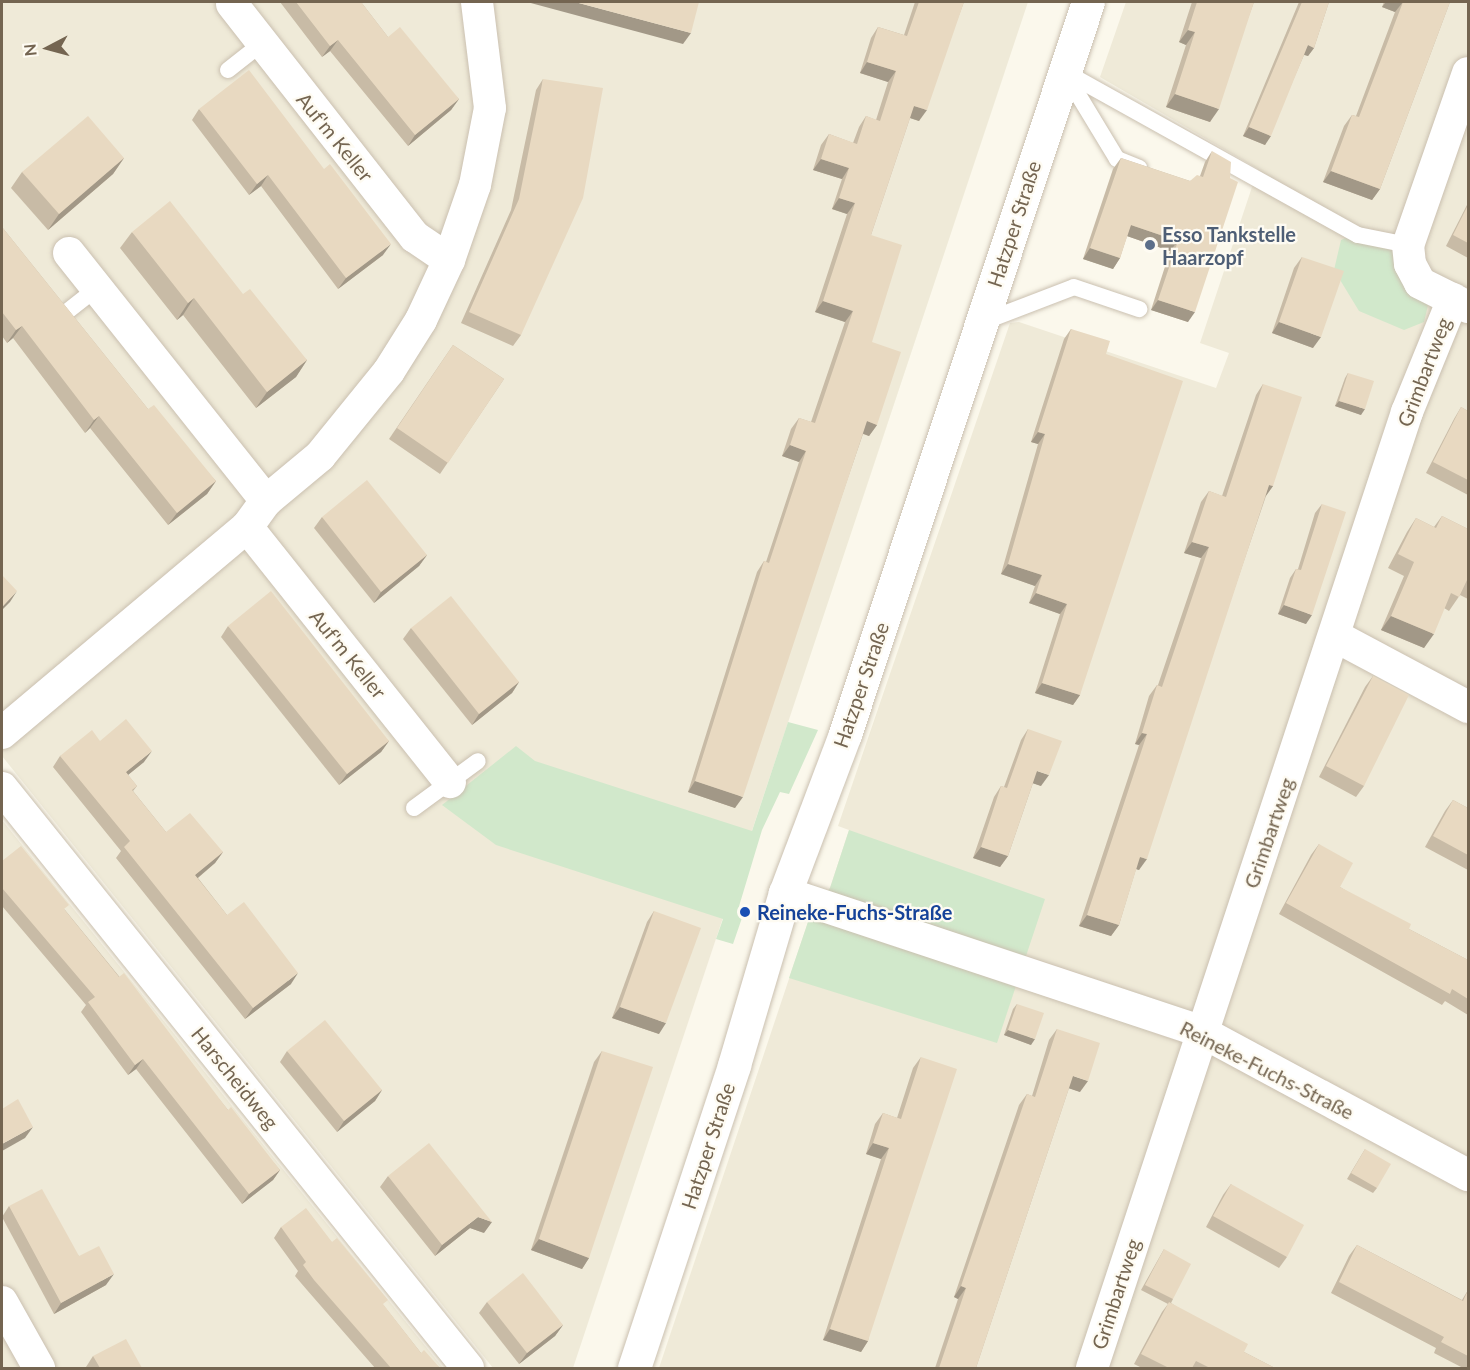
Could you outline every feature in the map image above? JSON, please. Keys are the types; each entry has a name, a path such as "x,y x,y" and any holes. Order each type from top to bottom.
{"main road":[{"name":"Hatzper Straße","path":"634,1368 734,1065 785,893 845,734 1088,2"}],"street":[{"path":"2,733 247,527 266,501 320,456 362,406 421,320 449,260 475,185 490,108 477,2"},
{"name":"Auf'm Keller","path":"232,4 261,44 415,237 449,260"},
{"path":"1461,303 1420,283 1410,264 1408,245 1468,74"},
{"path":"69,253 266,501"},
{"name":"Grimbartweg","path":"1092,1368 1407,412 1461,303"},
{"name":"Auf'm Keller","path":"247,527 450,782"},
{"path":"1335,636 1468,707"},
{"name":"Harscheidweg","path":"2,788 468,1368"},
{"name":"Reineke-Fuchs-Straße","path":"785,893 1202,1032 1468,1175"},
{"path":"2,1302 39,1368"}],"lane":[{"path":"228,70 261,44"},
{"path":"1065,72 1358,235 1408,245"},
{"path":"1065,72 1117,159 1159,174"},
{"path":"982,322 1074,287 1139,309"},
{"path":"64,315 97,288"},
{"path":"414,808 478,761"}],"shaded area":[{"path":"2,2 1028,2 573,1368 493,1368 2,756"},
{"path":"1126,2 1468,2 1468,1368 659,1368 810,916 830,888 849,830 838,826 1010,323 1019,322 1216,388 1229,353 1200,343 1258,169 1100,77"},
{"path":"2,820 443,1368 2,1368"}],"green space":[{"path":"1356,233 1408,245 1430,297 1424,322 1404,330 1359,311 1334,270 1341,240"},
{"path":"788,722 818,730 789,794 780,792 762,830 737,913 743,915 733,944 716,939 723,919 496,845 442,805 516,746 535,761 752,831"},
{"path":"849,830 1045,899 997,1043 789,978 810,916 830,888"}],"building":[{"path":"296,2 361,2 388,37 400,27 459,99 415,135 338,40 330,46"},
{"path":"575,2 699,2 691,33"},
{"path":"919,2 964,2 927,110 914,106 871,235 902,245 872,342 901,352 877,425 867,421 743,797 695,781 764,561 769,563 806,451 790,445 799,418 815,423 853,311 823,301 855,203 839,198 849,168 821,159 829,134 857,144 866,116 880,121 896,71 867,62 878,27 907,36"},
{"path":"1197,2 1254,2 1219,109 1175,94 1195,32 1188,30"},
{"path":"1302,2 1329,2 1314,48 1308,45 1271,136 1249,127"},
{"path":"1403,2 1450,2 1380,189 1331,171 1352,115 1359,117"},
{"path":"249,70 324,169 330,164 391,244 346,278 268,175 257,184 199,109"},
{"path":"543,79 603,88 583,198 521,335 469,312 519,199"},
{"path":"88,116 124,158 59,214 22,172"},
{"path":"1212,151 1231,162 1230,178 1238,182 1195,312 1158,300 1178,241 1131,225 1120,258 1090,248 1121,158 1190,181 1197,175 1203,177"},
{"path":"170,201 243,294 250,289 307,360 267,392 194,298 188,303 132,232"},
{"path":"1468,205 1468,243 1453,235"},
{"path":"2,227 148,409 154,405 216,481 177,513 99,416 94,420 22,326 16,330 2,312"},
{"path":"1302,257 1344,271 1321,337 1279,322"},
{"path":"1071,329 1110,341 1106,354 1183,381 1080,695 1042,683 1067,604 1036,593 1042,575 1008,564 1045,434 1038,432"},
{"path":"453,345 504,379 448,463 397,428"},
{"path":"1348,373 1374,381 1365,409 1339,401"},
{"path":"1263,384 1302,397 1273,486 1269,485 1147,859 1140,857 1119,925 1087,915 1147,734 1142,733 1157,685 1162,687 1209,547 1192,542 1209,491 1226,497"},
{"path":"1461,407 1468,411 1468,480 1433,462"},
{"path":"367,480 427,555 381,592 322,517"},
{"path":"1322,504 1346,512 1312,615 1284,605 1296,569 1301,570"},
{"path":"1442,516 1468,529 1468,581 1459,597 1451,593 1434,634 1391,616 1414,562 1398,554 1416,518 1436,528"},
{"path":"2,575 17,591 2,607"},
{"path":"271,591 389,741 347,774 228,626"},
{"path":"451,596 519,682 479,714 411,628"},
{"path":"1373,676 1409,695 1364,786 1326,766"},
{"path":"126,719 152,751 126,772 137,786 132,790 166,832 190,813 223,852 195,875 227,915 244,902 298,973 253,1008 124,847 130,841 60,756 92,730 100,741"},
{"path":"1028,729 1062,741 1049,775 1037,771 1008,856 981,847 1001,786 1007,788"},
{"path":"1453,800 1468,808 1468,855 1433,836"},
{"path":"1319,844 1353,863 1340,887 1411,924 1409,929 1468,960 1468,999 1452,989 1450,994 1286,903"},
{"path":"21,846 69,905 64,909 119,977 124,973 228,1110 231,1107 280,1170 249,1194 143,1059 135,1065 88,1002 95,997 2,888 2,861"},
{"path":"654,911 701,928 666,1023 620,1007"},
{"path":"1017,1004 1044,1013 1035,1039 1008,1030"},
{"path":"325,1020 382,1090 344,1121 287,1051"},
{"path":"1057,1029 1100,1043 1088,1081 1073,1076 976,1368 939,1368 966,1288 961,1286 1027,1094 1035,1097"},
{"path":"602,1051 653,1067 589,1258 539,1239"},
{"path":"921,1057 957,1069 868,1341 830,1329 889,1148 873,1143 883,1113 901,1119"},
{"path":"18,1099 33,1127 2,1144 2,1109"},
{"path":"429,1143 492,1222 478,1217 442,1245 388,1176"},
{"path":"1365,1149 1391,1164 1377,1188 1351,1173"},
{"path":"1231,1184 1304,1225 1287,1257 1213,1216"},
{"path":"42,1189 79,1256 99,1246 114,1274 61,1303 9,1206"},
{"path":"306,1208 332,1242 337,1238 388,1300 383,1304 421,1353 424,1350 440,1368 391,1368 314,1280 303,1265 306,1262 281,1227"},
{"path":"1357,1245 1463,1301 1468,1290 1468,1356 1441,1342 1444,1337 1339,1282"},
{"path":"1164,1249 1191,1264 1173,1299 1145,1285"},
{"path":"523,1273 563,1325 527,1353 487,1302"},
{"path":"1169,1302 1248,1344 1244,1352 1275,1368 1210,1368 1196,1361 1192,1368 1169,1368 1141,1354"},
{"path":"126,1339 142,1368 100,1368 93,1356"}],"place":[{"name":"Esso Tankstelle Haarzopf","path":"1150,245"},
{"name":"Reineke-Fuchs-Straße","path":"745,912"}]}
